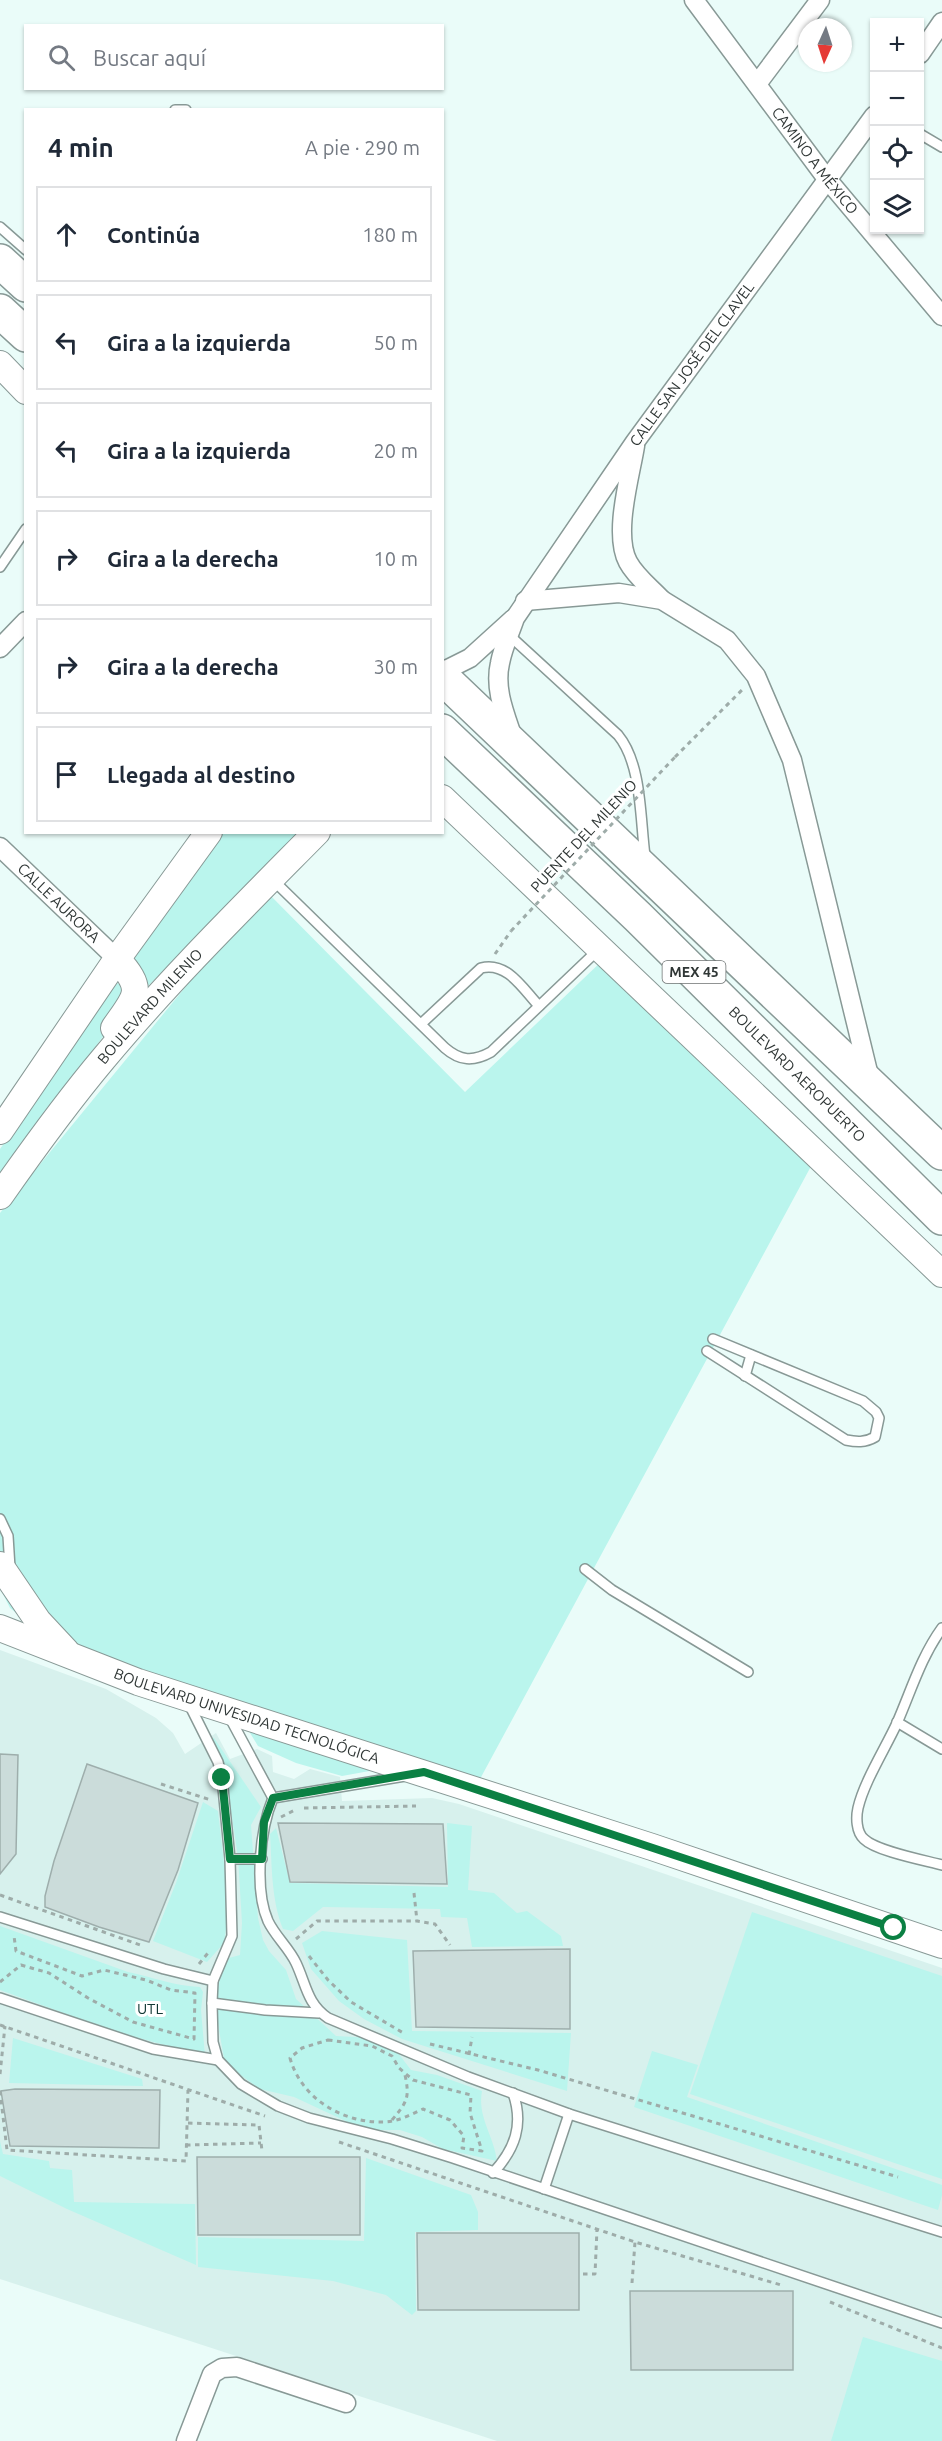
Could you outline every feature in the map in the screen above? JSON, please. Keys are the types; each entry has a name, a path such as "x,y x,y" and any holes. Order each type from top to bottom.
{"highway":[{"path":"0,261 24,283"},
{"path":"0,310 24,333"},
{"name":"MEX 45","path":"444,679 942,1153"},
{"name":"BOULEVARD AEROPUERTO","path":"444,733 638,916 942,1218"}],"street":[{"name":"CAMINO A MÉXICO","path":"694,0 827,178 942,316"},
{"path":"757,84 820,0"},
{"path":"924,48 942,22"},
{"name":"CALLE SAN JOSÉ DEL CLAVEL","path":"444,671 470,658 508,627 635,442 870,121"},
{"path":"0,364 24,389"},
{"path":"635,442 624,511 622,543 628,562 662,600 727,640 756,676 792,760 872,1088"},
{"path":"525,601 619,593 662,600"},
{"path":"0,648 24,623"},
{"name":"CALLE SAN JOSÉ DEL CLAVEL","path":"508,627 499,664 499,692 516,747"},
{"path":"444,800 942,1274"},
{"path":"2,1124 208,834"},
{"name":"BOULEVARD MILENIO","path":"0,1196 63,1108 105,1057 314,834"},
{"name":"CALLE AURORA","path":"0,847 117,959"},
{"path":"105,1057 113,1030 135,995 134,979 117,959"},
{"path":"5,1574 38,1621 70,1656"},
{"name":"BOULEVARD UNIVESIDAD TECNOLÓGICA","path":"0,1628 138,1682 424,1772 942,1945"},
{"path":"186,2441 212,2374 222,2368 237,2367 346,2403"}],"lane":[{"path":"924,136 942,147"},
{"path":"0,227 24,248"},
{"path":"0,567 24,531"},
{"path":"508,627 626,745 634,766 647,873"},
{"path":"272,878 453,1054 471,1060 490,1052 600,948"},
{"path":"421,1024 481,968 492,965 504,970 539,1006"},
{"path":"707,1351 846,1440 868,1441 875,1437 879,1418 876,1412 863,1401 713,1339"},
{"path":"745,1376 751,1355"},
{"path":"0,1519 8,1536 5,1574"},
{"path":"585,1569 612,1590 748,1672"},
{"path":"942,1628 928,1647 858,1808 857,1825 864,1839 885,1850 942,1865"},
{"path":"185,1696 218,1762 222,1778 230,1859 232,1936 213,1981 213,2042 218,2060 241,2084 278,2106 347,2129 422,2148 942,2323"},
{"path":"225,1709 273,1798 264,1822 262,1859 262,1889 268,1922 296,1962 305,1989 319,2013"},
{"path":"897,1722 942,1749"},
{"path":"273,1798 424,1772"},
{"path":"230,1859 262,1859"},
{"path":"0,1917 164,1969 213,1981"},
{"path":"0,1998 153,2049 218,2060"},
{"path":"212,2002 265,2010 319,2013 468,2077 569,2114 942,2232"},
{"path":"493,2173 511,2152 516,2141 519,2116 513,2093"},
{"path":"544,2189 569,2114"}],"path":[{"name":"PUENTE DEL MILENIO","path":"492,965 496,951 511,931 675,757 756,676"},
{"path":"161,1784 213,1802"},
{"path":"278,1819 299,1809 416,1806"},
{"path":"414,1893 417,1922"},
{"path":"0,1895 147,1947"},
{"path":"296,1939 317,1921 417,1922 435,1924 450,1945"},
{"path":"0,1982 21,1965 49,1973 133,2022 194,2039 195,1993 171,1990 146,1980 104,1970 82,1976 16,1951 15,1936 8,1934"},
{"path":"287,1936 296,1939 302,1948"},
{"path":"198,1966 213,1947"},
{"path":"308,1955 328,1980 351,2002 408,2035"},
{"path":"0,2025 267,2117"},
{"path":"0,2074 5,2026"},
{"path":"469,2055 472,2037"},
{"path":"328,2040 372,2046 392,2056 413,2080 471,2095 470,2113 482,2151 462,2148 464,2136 450,2120 423,2109 392,2121 360,2121 333,2110 309,2094 294,2074 290,2058 302,2048 328,2040"},
{"path":"428,2044 538,2070 898,2177"},
{"path":"0,2080 1,2062"},
{"path":"392,2121 407,2102 408,2090 405,2073"},
{"path":"0,2091 7,2150 186,2161 188,2090"},
{"path":"187,2123 259,2125 262,2151"},
{"path":"335,2140 635,2242 786,2287"},
{"path":"186,2145 261,2143"},
{"path":"584,2274 595,2274 597,2229"},
{"path":"632,2283 635,2242"},
{"path":"823,2299 942,2348"}],"shaded area":[{"path":"0,1650 106,1689 156,1718 173,1733 185,1754 216,1733 230,1759 257,1749 272,1756 273,1772 294,1779 310,1769 340,1777 342,1801 432,1798 459,1804 942,1968 942,2441 497,2441 0,2279"}],"green space":[{"path":"215,834 301,834 146,988 130,958"},
{"path":"265,890 465,1092 605,958 816,1157 473,1792 70,1656 10,1608 0,1588 0,1213"},
{"path":"117,983 125,988 126,1005 0,1178 0,1149"},
{"path":"244,1723 375,1770 342,1776 296,1763 258,1746"},
{"path":"214,1738 261,1807 251,1825 258,1918 263,1940 269,1951 286,1970 296,1999 336,2036 373,2038 398,2053 411,2070 437,2075 482,2091 482,2109 497,2161 443,2149 422,2137 400,2130 376,2130 352,2124 294,2097 260,2089 225,2064 218,2023 217,1997 223,1971 229,1958 240,1955 242,1923 238,1857 224,1765 210,1739"},
{"path":"203,1802 218,1811 229,1908 224,1943 207,1962 153,1941 176,1883"},
{"path":"447,1823 472,1826 468,1890 494,1893 517,1913 527,1911 561,1936 563,1946 472,1947 467,1918 441,1917 440,1909 323,1907 293,1931 283,1929 276,1906 272,1870 270,1834 276,1828 290,1883 448,1887"},
{"path":"752,1912 942,1976 942,2179 690,2094"},
{"name":"UTL","path":"0,1926 128,1972 200,1987 203,1992 201,2010 205,2056 113,2031 0,1990"},
{"path":"322,1931 407,1940 412,2031 571,2033 567,2091 402,2039 364,2019 339,2001 311,1969 302,1943"},
{"path":"13,2038 142,2079 143,2086 9,2083"},
{"path":"652,2051 698,2065 687,2097 942,2185 938,2210 634,2107"},
{"path":"0,2141 3,2154 49,2161 50,2168 72,2170 74,2202 195,2204 196,2265 67,2209 0,2176"},
{"path":"366,2158 471,2195 478,2212 478,2230 415,2232 416,2311 412,2315 386,2295 333,2281 198,2267 198,2237 364,2241"},
{"path":"863,2337 942,2361 942,2441 831,2441"}],"building":[{"path":"0,1754 18,1755 16,1854 0,1874"},
{"path":"87,1764 198,1803 178,1870 149,1942 45,1907 45,1896 54,1861"},
{"path":"278,1823 443,1824 447,1884 290,1882"},
{"path":"570,1949 570,2029 416,2027 413,1951"},
{"path":"15,2089 160,2090 159,2148 10,2146 1,2091"},
{"path":"197,2157 360,2157 360,2235 198,2235"},
{"path":"417,2233 579,2233 579,2310 418,2310"},
{"path":"630,2291 793,2291 793,2370 631,2370"}],"route":[{"path":"222,1778 230,1859 262,1859 264,1822 273,1798 424,1772 894,1928"}]}
